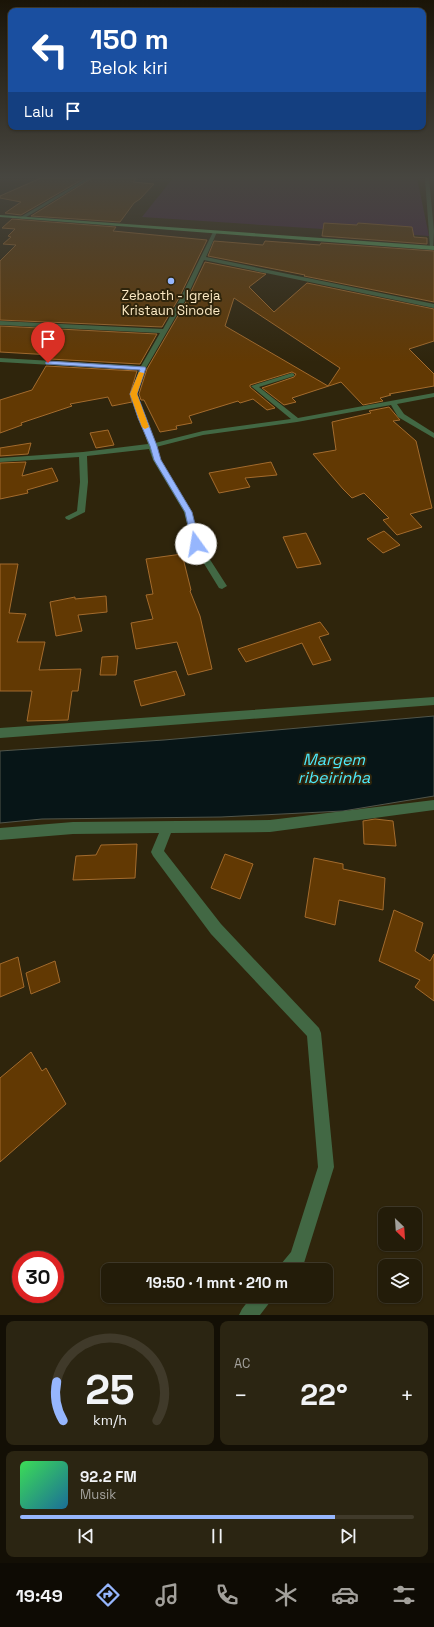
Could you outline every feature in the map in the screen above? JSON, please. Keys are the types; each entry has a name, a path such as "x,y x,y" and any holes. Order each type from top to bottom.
{"main road":[{"path":"315,239 433,248"}],"street":[{"path":"212,239 182,299 143,368 134,394 154,446 157,460 188,512 196,544 222,586"},
{"path":"203,258 434,306"},
{"path":"0,323 164,331"},
{"path":"0,360 143,368"},
{"path":"292,375 254,386 297,420"},
{"path":"0,460 83,454 154,446 203,433 297,420 434,395"},
{"path":"393,403 401,415 434,436"},
{"path":"69,517 81,512 84,482 83,454"},
{"path":"0,733 434,701"},
{"path":"0,834 73,828 270,826 434,804"},
{"path":"167,828 157,852 216,929 314,1033 326,1167 298,1257 293,1263"},
{"path":"248,1315 258,1303"}],"water":[{"name":"Margem ribeirinha","path":"434,716 434,796 343,811 221,817 42,819 0,823 0,751 164,740"}],"building":[{"path":"8,239 207,240 179,298 162,327 0,320 0,261 16,245 3,244"},
{"path":"366,239 427,239 427,244"},
{"path":"214,241 263,245 265,241 320,245 321,243 434,251 434,302 208,256"},
{"path":"205,262 266,274 249,287 274,312 307,283 434,309 434,341 409,349 434,374 434,386 389,394 391,395 380,398 383,401 363,405 341,382 292,398 296,402 284,405 262,388 294,377 296,374 292,372 250,385 250,387 275,408 267,410 253,399 240,403 238,401 189,416 192,423 176,426 177,429 160,432 144,400 141,400 139,394 147,369 187,300","holes":["234,298 340,368 328,386 225,326"]},
{"path":"0,326 157,334 140,364 50,359 52,355 0,352"},
{"path":"46,366 137,371 130,394 132,402 112,406 108,397 70,404 72,406 21,423 22,425 0,433 0,400 32,390"},
{"path":"389,407 400,420 393,421 416,441 432,508 410,514 422,527 397,535 383,520 389,518 364,493 352,498 313,454 336,450 332,422 371,413 369,411"},
{"path":"108,430 114,445 96,448 90,433"},
{"path":"31,443 28,454 0,456 0,448"},
{"path":"26,462 22,476 52,468 58,481 27,490 28,493 0,499 0,463"},
{"path":"271,462 277,475 245,478 250,487 219,493 209,473"},
{"path":"384,531 400,545 383,553 367,539"},
{"path":"306,533 321,564 297,568 283,537"},
{"path":"182,554 190,591 200,616 212,669 188,675 177,642 136,649 131,623 153,619 146,595 153,594 146,559"},
{"path":"0,564 18,564 9,613 26,614 17,642 45,642 39,670 81,669 78,691 72,691 68,720 27,721 32,691 0,691"},
{"path":"106,596 107,612 78,615 82,631 56,636 50,602 75,597 75,599"},
{"path":"320,622 329,634 319,637 331,660 313,665 302,643 246,662 238,649"},
{"path":"118,656 116,675 100,675 102,657"},
{"path":"176,671 185,695 141,706 134,681"},
{"path":"375,819 393,821 396,846 364,844 363,821"},
{"path":"137,844 135,878 73,880 76,856 96,855 101,845"},
{"path":"225,854 253,864 240,899 211,888"},
{"path":"314,858 343,864 343,869 385,878 383,910 339,900 335,925 305,917"},
{"path":"394,910 423,923 415,951 430,961 434,954 434,1001 415,987 420,980 379,961"},
{"path":"18,957 24,987 0,997 0,964"},
{"path":"55,961 60,982 31,994 26,973"},
{"path":"31,1052 42,1071 46,1068 66,1104 0,1162 0,1078"}],"slow traffic":[{"path":"141,373 134,394 145,427"}],"place":[{"name":"Zebaoth - Igreja Kristaun Sinode","path":"171,281"}],"route":[{"path":"48,363 143,368 134,394 154,446 157,460 188,512 196,544"}]}
